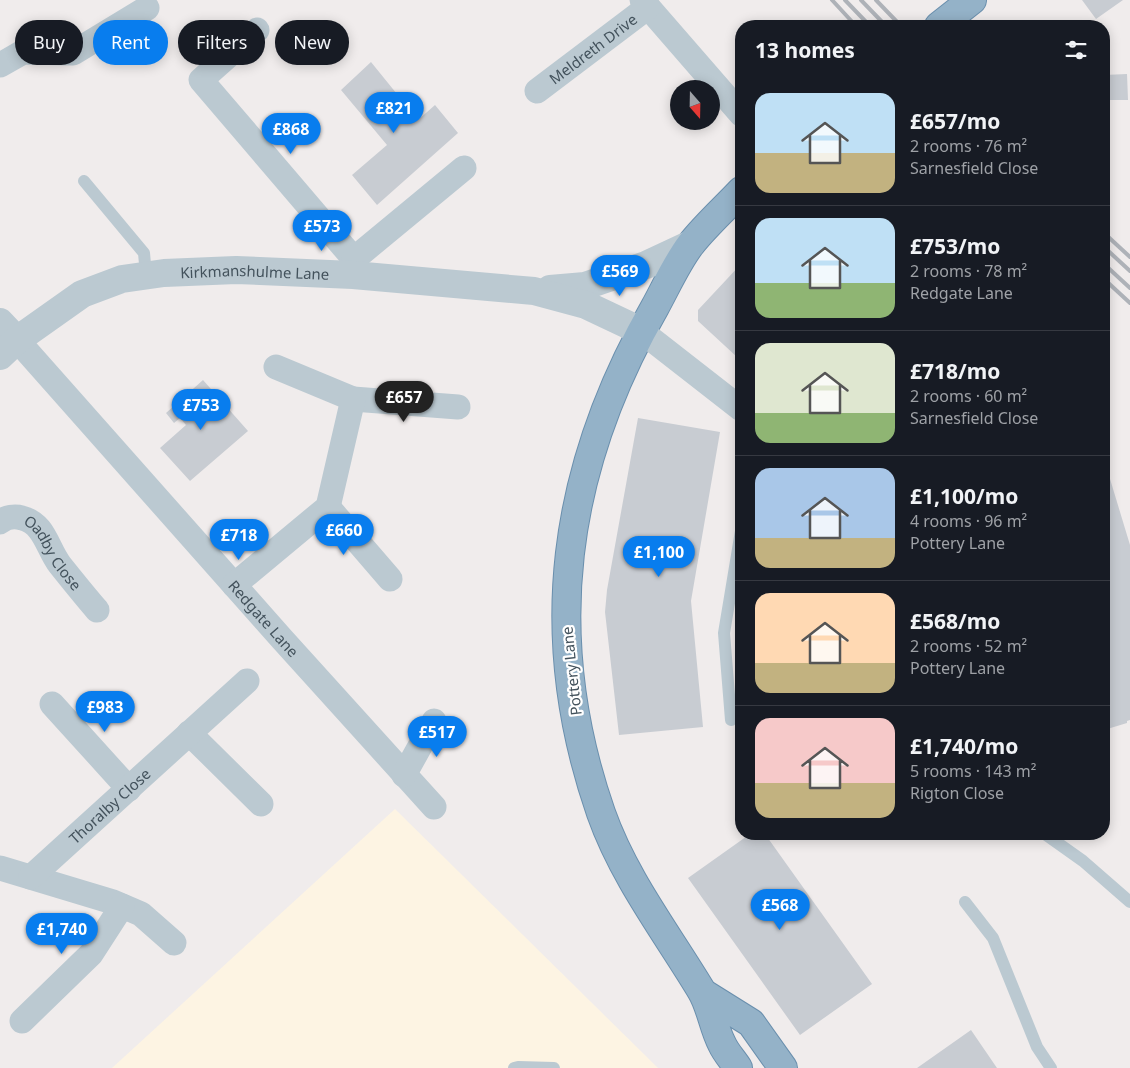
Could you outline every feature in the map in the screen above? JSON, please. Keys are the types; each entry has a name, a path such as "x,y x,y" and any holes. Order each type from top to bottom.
{"highway":[{"path":"947,20 972,0"},
{"name":"Kirkmanshulme Lane","path":"641,330 691,244 735,197"},
{"name":"Pottery Lane","path":"641,330 614,388 599,427 578,503 569,557 565,615 569,678 580,742 602,814 633,882 703,993 722,1045 738,1068"},
{"name":"Pottery Lane","path":"703,993 751,1023 783,1068"}],"street":[{"name":"Meldreth Drive","path":"537,91 645,3"},
{"path":"645,3 735,107"},
{"path":"0,65 23,52 73,53 147,8"},
{"path":"218,65 201,80 353,267 464,168"},
{"name":"Kirkmanshulme Lane","path":"534,291 585,286 646,265 691,244"},
{"name":"Kirkmanshulme Lane","path":"6,339 82,294 122,279 164,273 353,267 534,291 586,306 641,330"},
{"path":"641,330 735,404"},
{"name":"Redgate Lane","path":"6,339 234,585 434,807"},
{"path":"276,367 353,399 458,407"},
{"path":"234,585 328,507 353,399"},
{"path":"328,507 390,579"},
{"name":"Oadby Close","path":"0,522 3,519 16,516 30,520 42,532 58,562 97,610"},
{"name":"Thoralby Close","path":"31,878 247,681"},
{"path":"52,704 129,789"},
{"path":"404,775 434,721"},
{"path":"189,734 261,804"},
{"path":"0,868 122,906 141,914 174,943"},
{"path":"22,1021 91,954 122,906"}],"lane":[{"path":"84,181 144,253 146,275"},
{"path":"731,720 724,633 735,567"},
{"path":"732,585 735,589"},
{"path":"1053,840 1083,861 1130,902"},
{"path":"965,902 993,938 1037,1047 1051,1068"},
{"path":"514,1068 518,1066 554,1068"}],"shaded area":[{"path":"395,809 658,1068 112,1068"}],"building":[{"path":"1082,0 1123,0 1096,19"},
{"path":"371,62 418,120 435,105 458,133 377,205 352,175 387,145 341,90"},
{"path":"1127,74 1128,100 1110,100 1110,75"},
{"path":"735,270 735,355 698,321 698,310"},
{"path":"203,380 248,431 190,481 160,448 186,425 180,418 174,423 166,413"},
{"path":"638,418 720,432 691,601 703,727 619,735 605,612 607,590"},
{"path":"1110,479 1130,545 1130,720 1127,723 1110,728"},
{"path":"742,840 769,840 872,984 800,1035 688,878"},
{"path":"971,1030 997,1068 917,1068"}],"railway":[{"path":"832,0 850,20"},
{"path":"845,0 864,20"},
{"path":"861,0 880,20"},
{"path":"876,0 895,20"},
{"path":"1110,239 1130,257"},
{"path":"1110,253 1130,271"},
{"path":"1110,270 1130,288"},
{"path":"1110,285 1130,303"}]}
